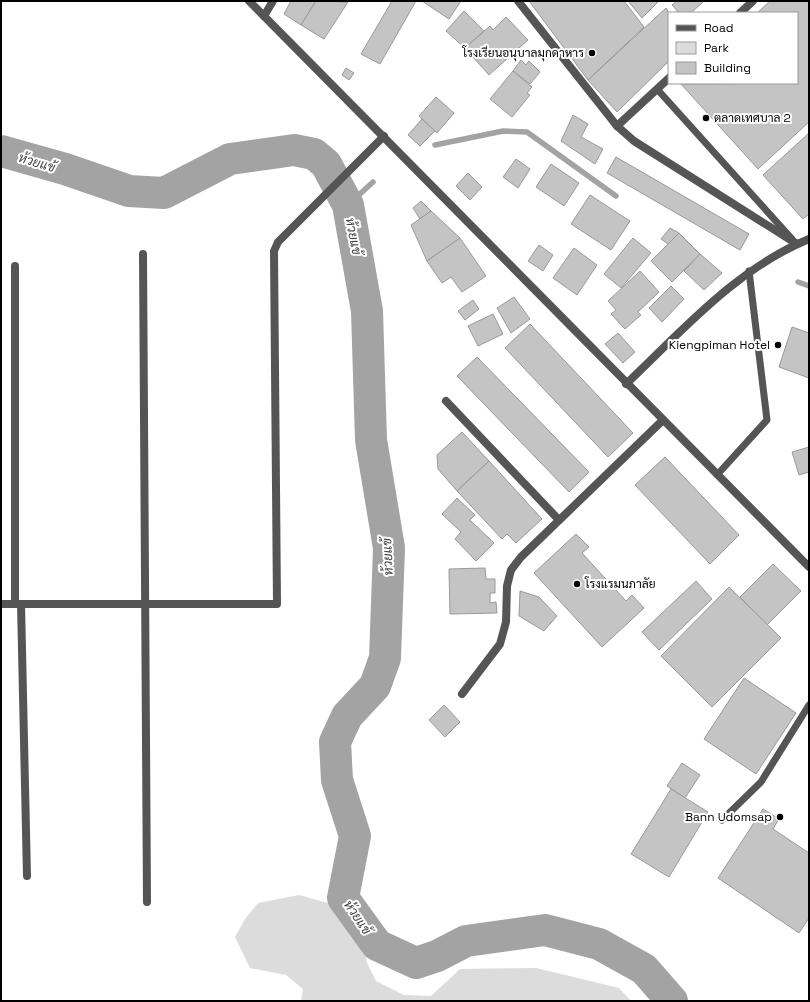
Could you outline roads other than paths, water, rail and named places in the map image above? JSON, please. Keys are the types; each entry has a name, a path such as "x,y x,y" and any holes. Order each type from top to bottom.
{"street":[{"path":"248,1 384,136 626,384 809,567"},
{"path":"264,16 273,1"},
{"path":"518,1 617,126 634,140 796,244"},
{"path":"741,12 753,1"},
{"path":"617,126 668,79"},
{"path":"1,604 277,604 274,251 278,242 286,233 384,136"},
{"path":"626,384 722,293 749,271 776,254 809,239"},
{"path":"143,254 147,902"},
{"path":"15,266 18,604 27,876"},
{"path":"446,401 559,520"},
{"path":"462,694 500,644 506,622 507,586 511,570 521,557 663,420"}],"lane":[{"path":"657,89 796,244"},
{"path":"717,475 767,420 749,271"},
{"path":"722,820 761,782 809,705"}],"waterway":[{"path":"435,145 503,131 527,132 616,196"},
{"name":"ห้วยแข้","path":"1,151 65,169 129,191 164,193 230,159 294,150 314,154 326,164 348,205 367,311 371,440 389,548 385,658 375,686 347,716 335,742 337,780 355,836 343,898 377,945 416,963 437,956 466,941 545,930 599,944 644,969 672,1001"},
{"path":"348,205 373,182"},
{"path":"798,282 809,286"}],"place":[{"name":"โรงเรียนอนุบาลมุกดาหาร","path":"592,53"},
{"name":"ตลาดเทศบาล 2","path":"706,118"},
{"name":"Kiengpiman Hotel","path":"778,345"},
{"name":"โรงแรมนภาลัย","path":"577,584"},
{"name":"Bann Udomsap","path":"780,817"}]}
